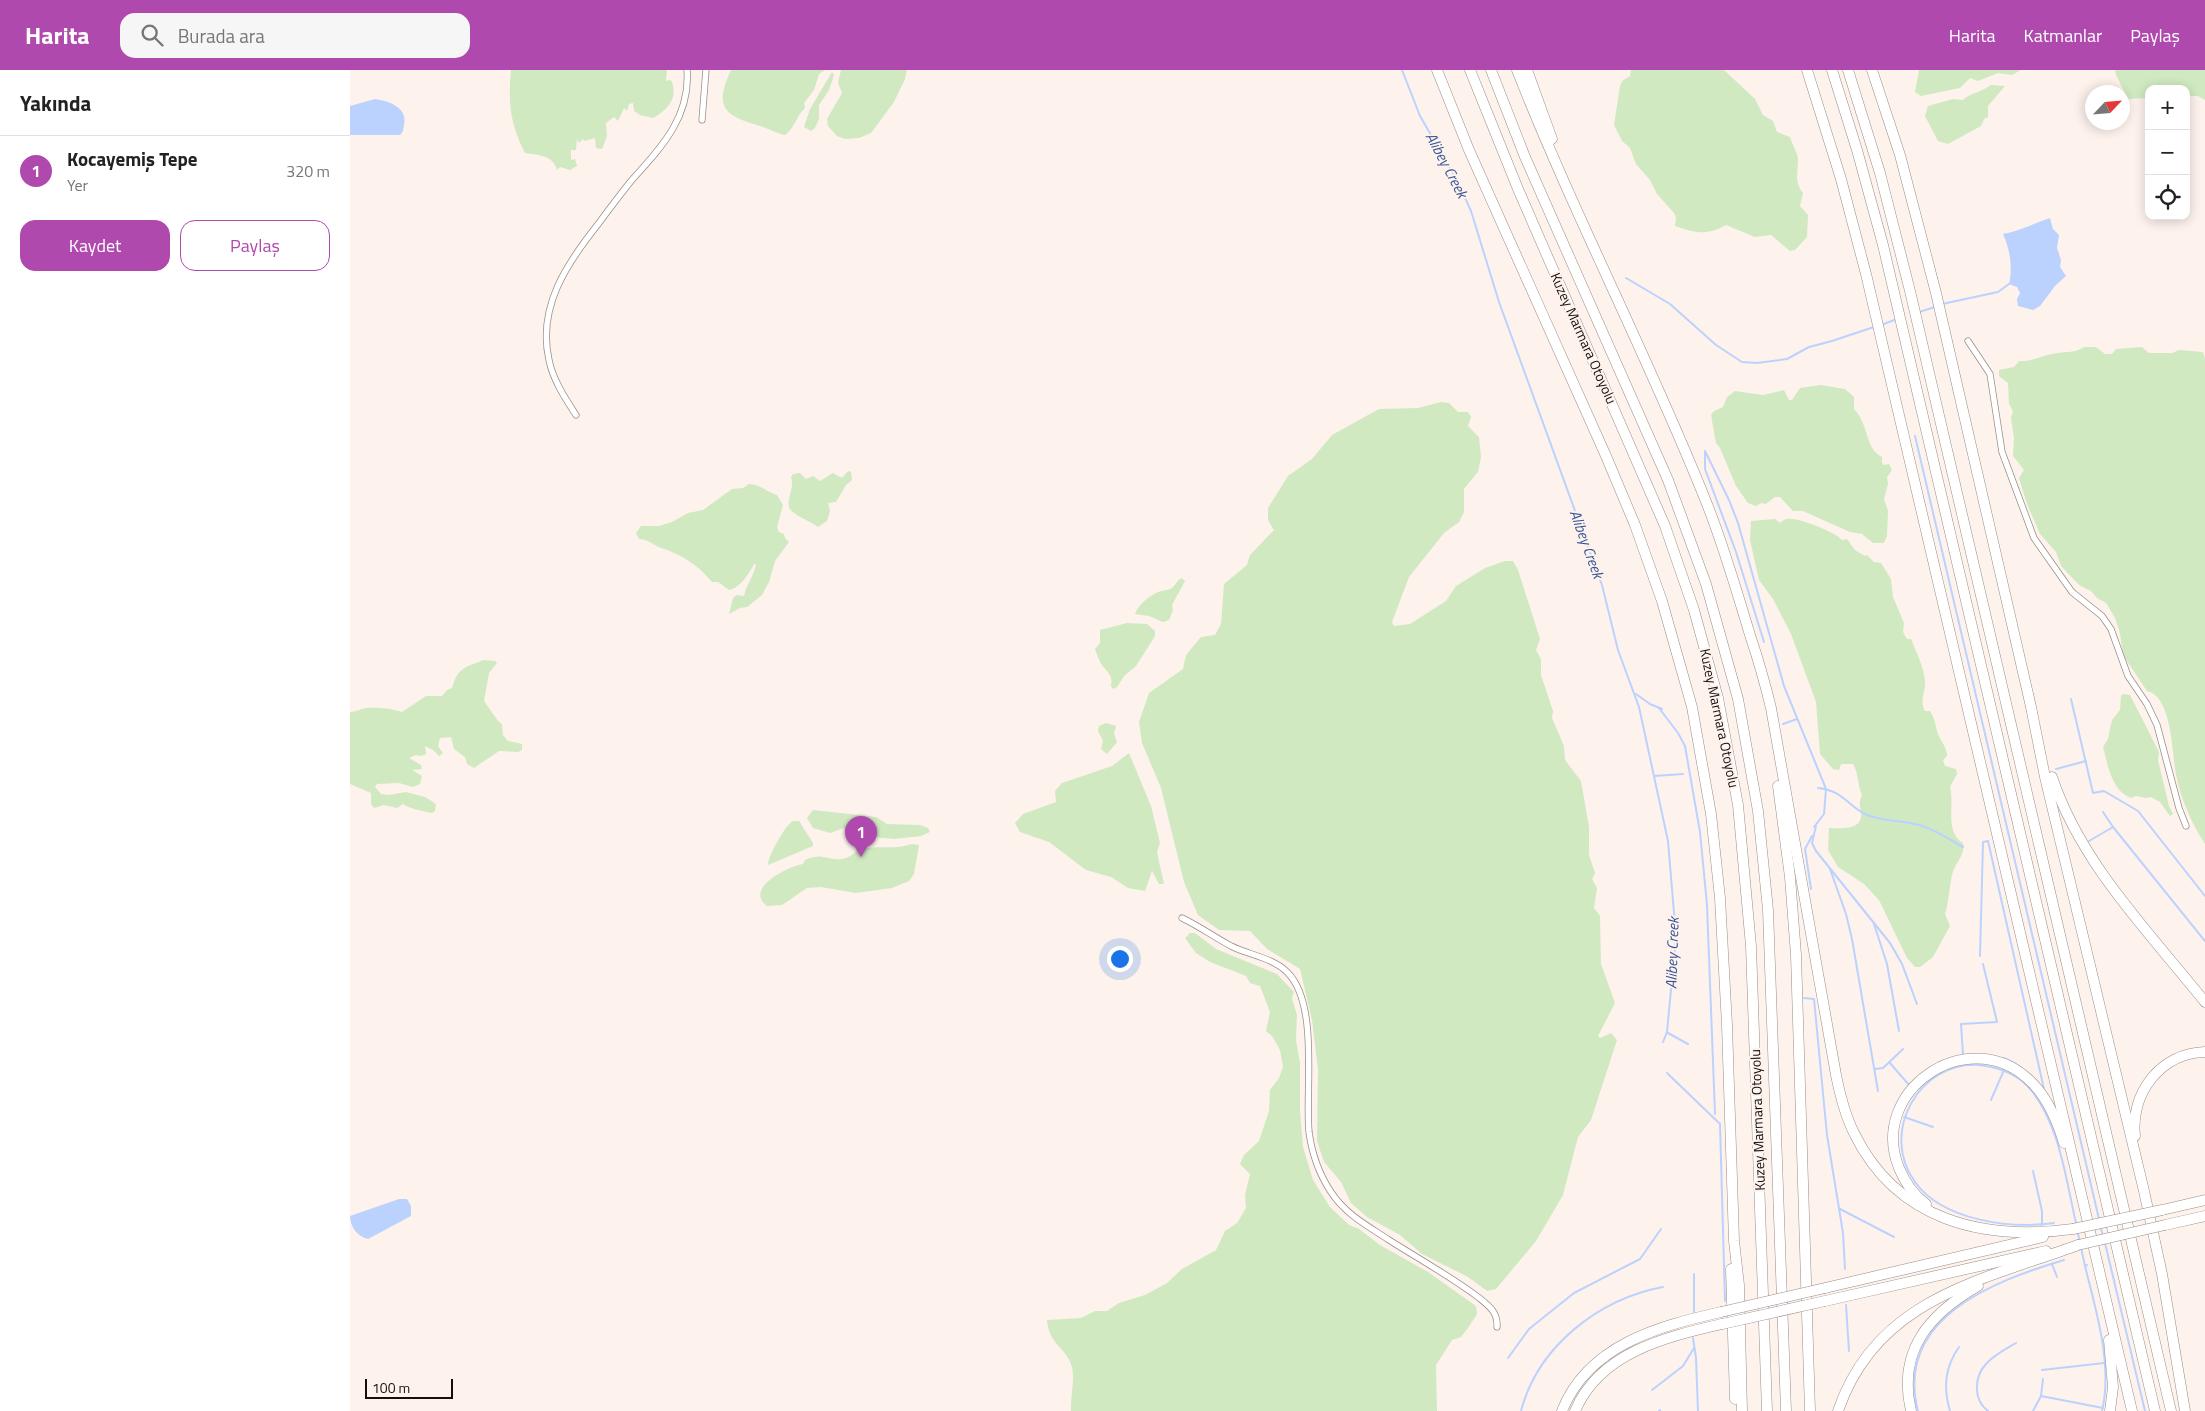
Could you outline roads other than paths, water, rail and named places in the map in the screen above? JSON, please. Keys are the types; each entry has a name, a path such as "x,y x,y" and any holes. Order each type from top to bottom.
{"highway":[{"path":"1437,70 1488,191 1635,525 1662,601 1692,707 1718,866 1727,1025 1734,1241 1739,1285 1742,1411"},
{"path":"1444,70 1488,191"},
{"name":"Kuzey Marmara Otoyolu","path":"1470,70 1518,190 1665,526 1694,610 1718,698 1737,798 1747,894 1756,1081 1767,1411"},
{"name":"Kuzey Marmara Otoyolu","path":"1491,70 1532,173 1668,480 1706,584 1738,699 1758,811 1768,910 1786,1411"},
{"path":"1517,70 1561,179 1607,274 1706,501 1760,661 1771,708 1836,1075 1854,1133 1866,1155 1881,1174 1897,1190 1928,1212 1960,1225 2025,1234 2073,1229"},
{"path":"1527,70 1545,122 1607,274"},
{"path":"1807,70 1834,156 1866,274 2132,1411"},
{"path":"1832,70 1857,150 1883,245 2155,1411"},
{"path":"1848,70 1898,239 2171,1411"},
{"path":"1872,70 1896,141"},
{"path":"1877,70 1926,252 2031,707 2045,777 2144,1191 2162,1274 2185,1411"},
{"path":"1751,636 1777,781 1792,906 1807,1276 1810,1411"},
{"path":"2031,707 2058,797 2083,847 2102,875 2205,1002"},
{"path":"2144,1191 2134,1130 2135,1113 2141,1095 2149,1080 2166,1064 2180,1056 2205,1052"},
{"path":"1974,1227 1940,1213 1916,1195 1900,1171 1893,1142 1898,1113 1904,1100 1913,1088 1932,1071 1951,1062 1963,1060 1982,1058 1996,1061 2013,1068 2034,1085 2045,1100 2057,1123 2076,1188 2087,1213"},
{"path":"1562,1411 1572,1391 1586,1373 1612,1350 1657,1329 1721,1312 2205,1199"},
{"path":"1575,1411 1590,1385 1603,1373 1631,1353 1671,1336 2002,1260 2205,1216"},
{"path":"1734,1241 1731,1270 1736,1411"},
{"path":"1838,1411 1853,1377 1867,1356 1894,1326 1912,1311 1951,1292 2078,1245"},
{"path":"1911,1411 1907,1386 1909,1369 1919,1339 1931,1321 1947,1305 1960,1296 2031,1262"},
{"path":"2102,1280 2102,1295 2113,1371 2110,1411"}],"street":[{"path":"576,415 554,377 548,359 547,317 550,303 557,285 581,245 674,130 687,91 687,70"},
{"path":"702,120 706,70"},
{"path":"1968,341 1990,374 2002,452 2034,538 2072,592 2102,616 2110,628 2128,676 2147,704 2157,725 2179,808 2186,826"},
{"path":"1182,918 1233,947 1270,962 1289,974 1298,990 1305,1018 1309,1079 1309,1130 1312,1148 1317,1165 1331,1192 1339,1203 1355,1217 1478,1297 1494,1311 1497,1327"}],"water":[{"path":"375,99 397,106 401,110 405,119 400,135 350,135 350,106"},
{"path":"2050,218 2053,229 2059,235 2057,248 2061,260 2060,267 2066,276 2055,286 2040,306 2033,310 2018,306 2017,299 2020,293 2017,287 2009,284 2011,272 2010,259 2003,234"},
{"path":"399,1199 407,1199 411,1206 411,1216 368,1239 355,1231 351,1224 350,1216"}],"waterway":[{"name":"Alibey Creek","path":"1402,70 1420,116 1457,180 1471,211 1499,302 1602,585 1618,650 1639,707 1668,841 1676,937 1667,1032 1663,1042"},
{"path":"1626,278 1670,304 1716,345 1742,362 1757,363 1787,359 1809,347 1874,327"},
{"path":"1942,304 1998,292 2009,284"},
{"path":"1919,312 1935,307"},
{"path":"1881,325 1897,319"},
{"path":"1915,436 2099,1219"},
{"path":"1764,642 1736,552 1705,469 1705,451 1738,523 1784,686 1826,789 1824,814 1814,827"},
{"path":"1636,694 1650,704 1662,709"},
{"path":"2071,699 2093,793 2104,791 2138,811 2205,896"},
{"path":"1659,708 1678,733 1685,746 1700,832 1707,905 1715,1114"},
{"path":"1783,724 1797,719"},
{"path":"2056,769 2086,761"},
{"path":"1654,776 1683,774"},
{"path":"1818,788 1839,795 1872,817 1915,824 1938,833 1963,847"},
{"path":"2089,841 2113,827 2103,812"},
{"path":"1816,826 1812,843 1816,851 1890,943 1902,964 1917,1004"},
{"path":"2113,827 2205,941"},
{"path":"1811,889 1805,849 1812,836"},
{"path":"1980,956 1983,842 1988,841 2044,1089"},
{"path":"1830,869 1846,914 1852,939 1878,1091"},
{"path":"1874,924 1887,964 1899,1031"},
{"path":"1963,1054 1961,1024 1997,1022 1983,964"},
{"path":"1804,998 1814,999 1827,1135 1843,1233 1845,1269"},
{"path":"1668,1033 1688,1044"},
{"path":"1875,1069 1883,1068 1903,1049"},
{"path":"2004,1058 2016,1064 2036,1080"},
{"path":"1890,1063 1909,1085"},
{"path":"2054,1223 2018,1225 1979,1219 1960,1214 1942,1206 1927,1195 1915,1182 1905,1163 1901,1142 1904,1122 1911,1104 1923,1087 1939,1075 1958,1067 1979,1065 2008,1073 2027,1085 2042,1105 2056,1137 2076,1223"},
{"path":"1991,1100 2004,1070"},
{"path":"1667,1073 1720,1124 1725,1301"},
{"path":"1904,1117 1933,1127"},
{"path":"2033,1171 2042,1211 2042,1225"},
{"path":"1840,1209 1894,1237"},
{"path":"2100,1226 2103,1236"},
{"path":"1508,1358 1529,1329 1574,1293 1640,1259 1661,1229"},
{"path":"2077,1231 2080,1241"},
{"path":"2105,1243 2145,1411"},
{"path":"2081,1248 2085,1266 2087,1265"},
{"path":"1918,1411 1915,1379 1921,1351 1935,1328 1956,1308 1981,1292 2008,1279 2064,1260"},
{"path":"2052,1264 2057,1277"},
{"path":"2085,1266 2102,1338 2106,1375 2102,1411"},
{"path":"1694,1274 1694,1312"},
{"path":"1521,1411 1529,1388 1541,1366 1574,1329 1594,1314 1616,1302 1639,1293 1663,1287"},
{"path":"1846,1305 1849,1351"},
{"path":"1693,1338 1696,1358 1698,1411"},
{"path":"1988,1411 1983,1406 1978,1395 1977,1382 1979,1375 1989,1361 2016,1343"},
{"path":"1950,1411 1946,1394 1948,1370 1959,1347"},
{"path":"1652,1390 1683,1366 1694,1348"},
{"path":"2042,1370 2104,1363"},
{"path":"2033,1411 2041,1396 2043,1379"},
{"path":"2041,1396 2103,1408"}],"place":[{"name":"Kocayemiş Tepe","path":"861,857"}]}
